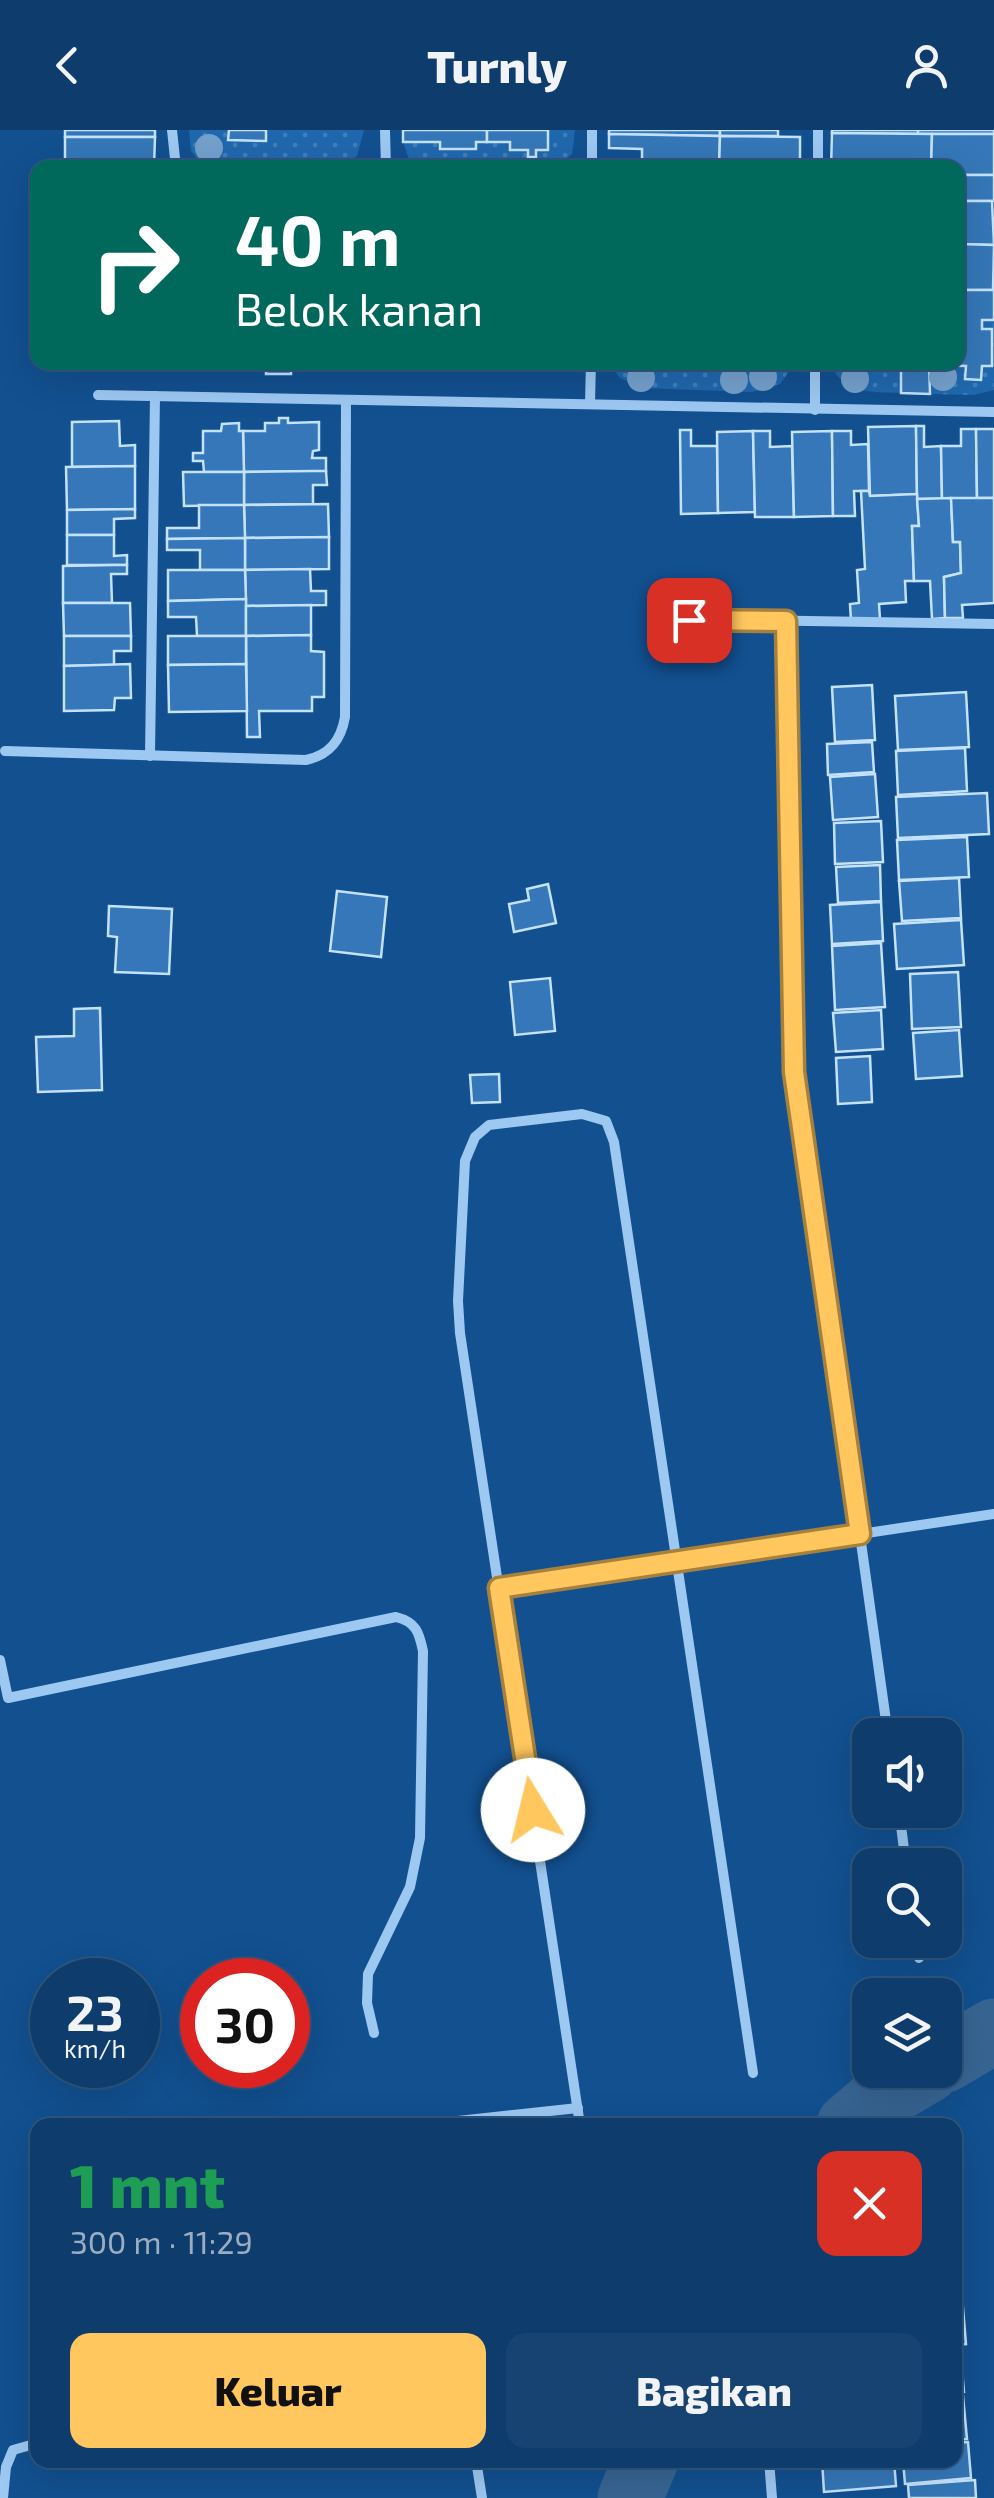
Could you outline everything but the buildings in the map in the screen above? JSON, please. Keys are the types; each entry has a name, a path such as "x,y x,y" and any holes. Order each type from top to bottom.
{"street":[{"path":"172,130 175,160"},
{"path":"386,130 386,160"},
{"path":"592,130 592,160"},
{"path":"818,130 818,160"},
{"path":"590,370 590,403"},
{"path":"815,370 815,410"},
{"path":"98,395 994,412"},
{"path":"150,756 156,396"},
{"path":"5,751 306,760 325,754 339,739 346,716 346,400"},
{"path":"689,620 994,624"},
{"path":"786,621 794,1072 886,1718"},
{"path":"579,2118 458,1302 465,1161 475,1137 489,1125 582,1114 606,1120 614,1142 754,2073"},
{"path":"499,1588 994,1514"},
{"path":"0,1660 4,1700 396,1617 410,1620 423,1650 420,1838 410,1887 368,1974 367,2003 374,2033"},
{"path":"486,2118 578,2108"},
{"path":"3,2498 6,2467 13,2450 30,2445"},
{"path":"477,2468 482,2498"},
{"path":"770,2468 772,2498"}],"shaded area":[{"path":"189,130 229,130 229,140 265,141 266,130 364,130 357,156 352,160 198,160 191,151"},
{"path":"548,130 575,130 572,154 565,160 410,160 403,142 440,142 441,149 476,149 476,142 510,142 511,150 528,150 528,157 536,157 536,150 548,150"},
{"path":"982,320 994,320 994,390 974,395 930,394 929,370 965,370 966,366 966,379 981,379 982,366 992,365 992,330 982,329"},
{"path":"614,370 790,370 780,384 752,392 642,388 620,378"},
{"path":"834,370 901,370 901,393 860,389 842,381"}],"waterway":[{"path":"962,2050 994,2031"},
{"path":"857,2118 898,2088"},
{"path":"630,2498 643,2468"}],"route":[{"path":"533,1810 499,1588 860,1534 794,1072 786,621 689,620"}]}
